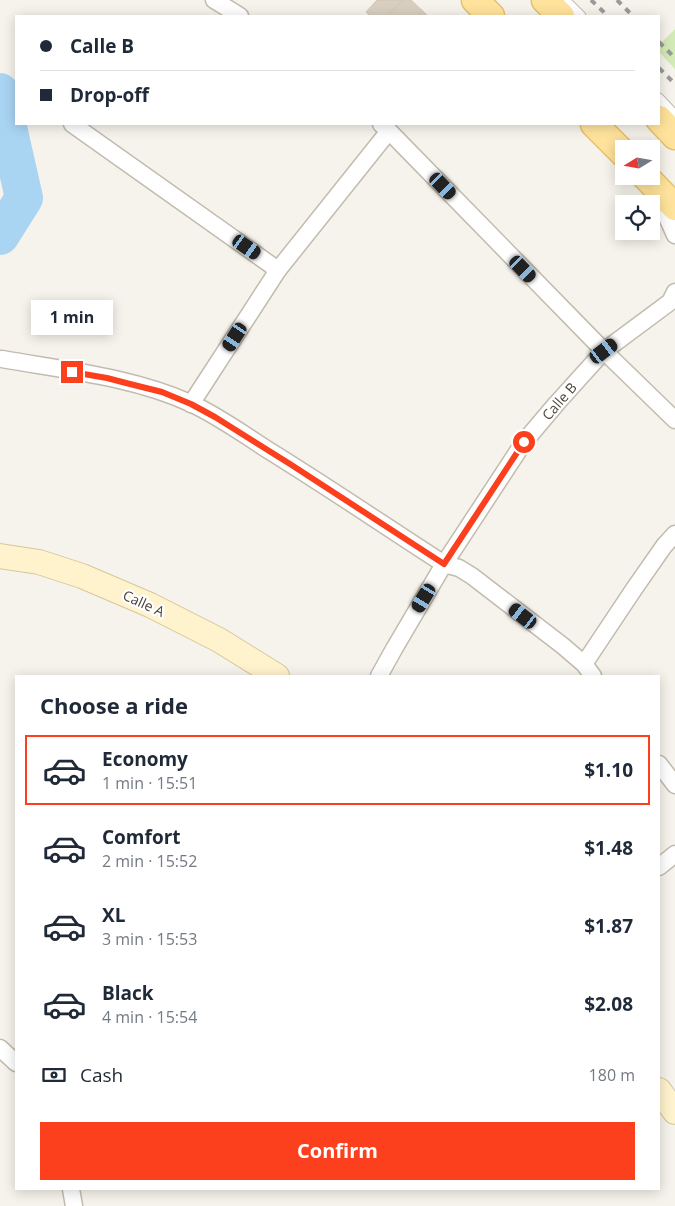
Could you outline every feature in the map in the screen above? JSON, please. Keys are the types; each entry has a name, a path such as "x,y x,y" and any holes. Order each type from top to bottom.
{"main road":[{"path":"475,0 490,15"},
{"path":"545,0 559,15"},
{"path":"660,120 675,136"},
{"path":"595,125 615,145"},
{"path":"653,185 675,206"}],"street":[{"path":"214,0 238,15"},
{"path":"73,125 278,270"},
{"path":"191,404 278,270 385,127 604,351 675,420"},
{"path":"650,185 675,235"},
{"name":"Calle B","path":"380,675 444,564 524,442 604,351 673,298"},
{"path":"2,359 107,378 162,392 191,404 290,464 444,564 459,568 472,576 563,646 588,670 634,589 664,546 675,534"},
{"name":"Calle A","path":"0,556 39,562 82,576 142,602 219,640 274,675"},
{"path":"660,765 675,785"},
{"path":"660,866 675,854"},
{"path":"0,1048 15,1062"},
{"path":"660,1091 675,1112"},
{"path":"72,1190 74,1206"}],"lane":[{"path":"565,0 580,15"},
{"path":"660,99 675,115"}],"green space":[{"path":"675,29 675,69 660,53 660,44"}],"building":[{"path":"377,0 403,0 389,15 369,15 366,12"},
{"path":"403,0 411,0 427,15 389,15"}],"waterway":[{"path":"0,92 24,198 0,236"}],"railway":[{"path":"591,0 607,15"},
{"path":"617,0 632,15"},
{"path":"660,43 675,58"},
{"path":"660,69 675,84"}],"route":[{"path":"72,372 107,378 162,392 191,404 290,464 444,564 524,442"}]}
